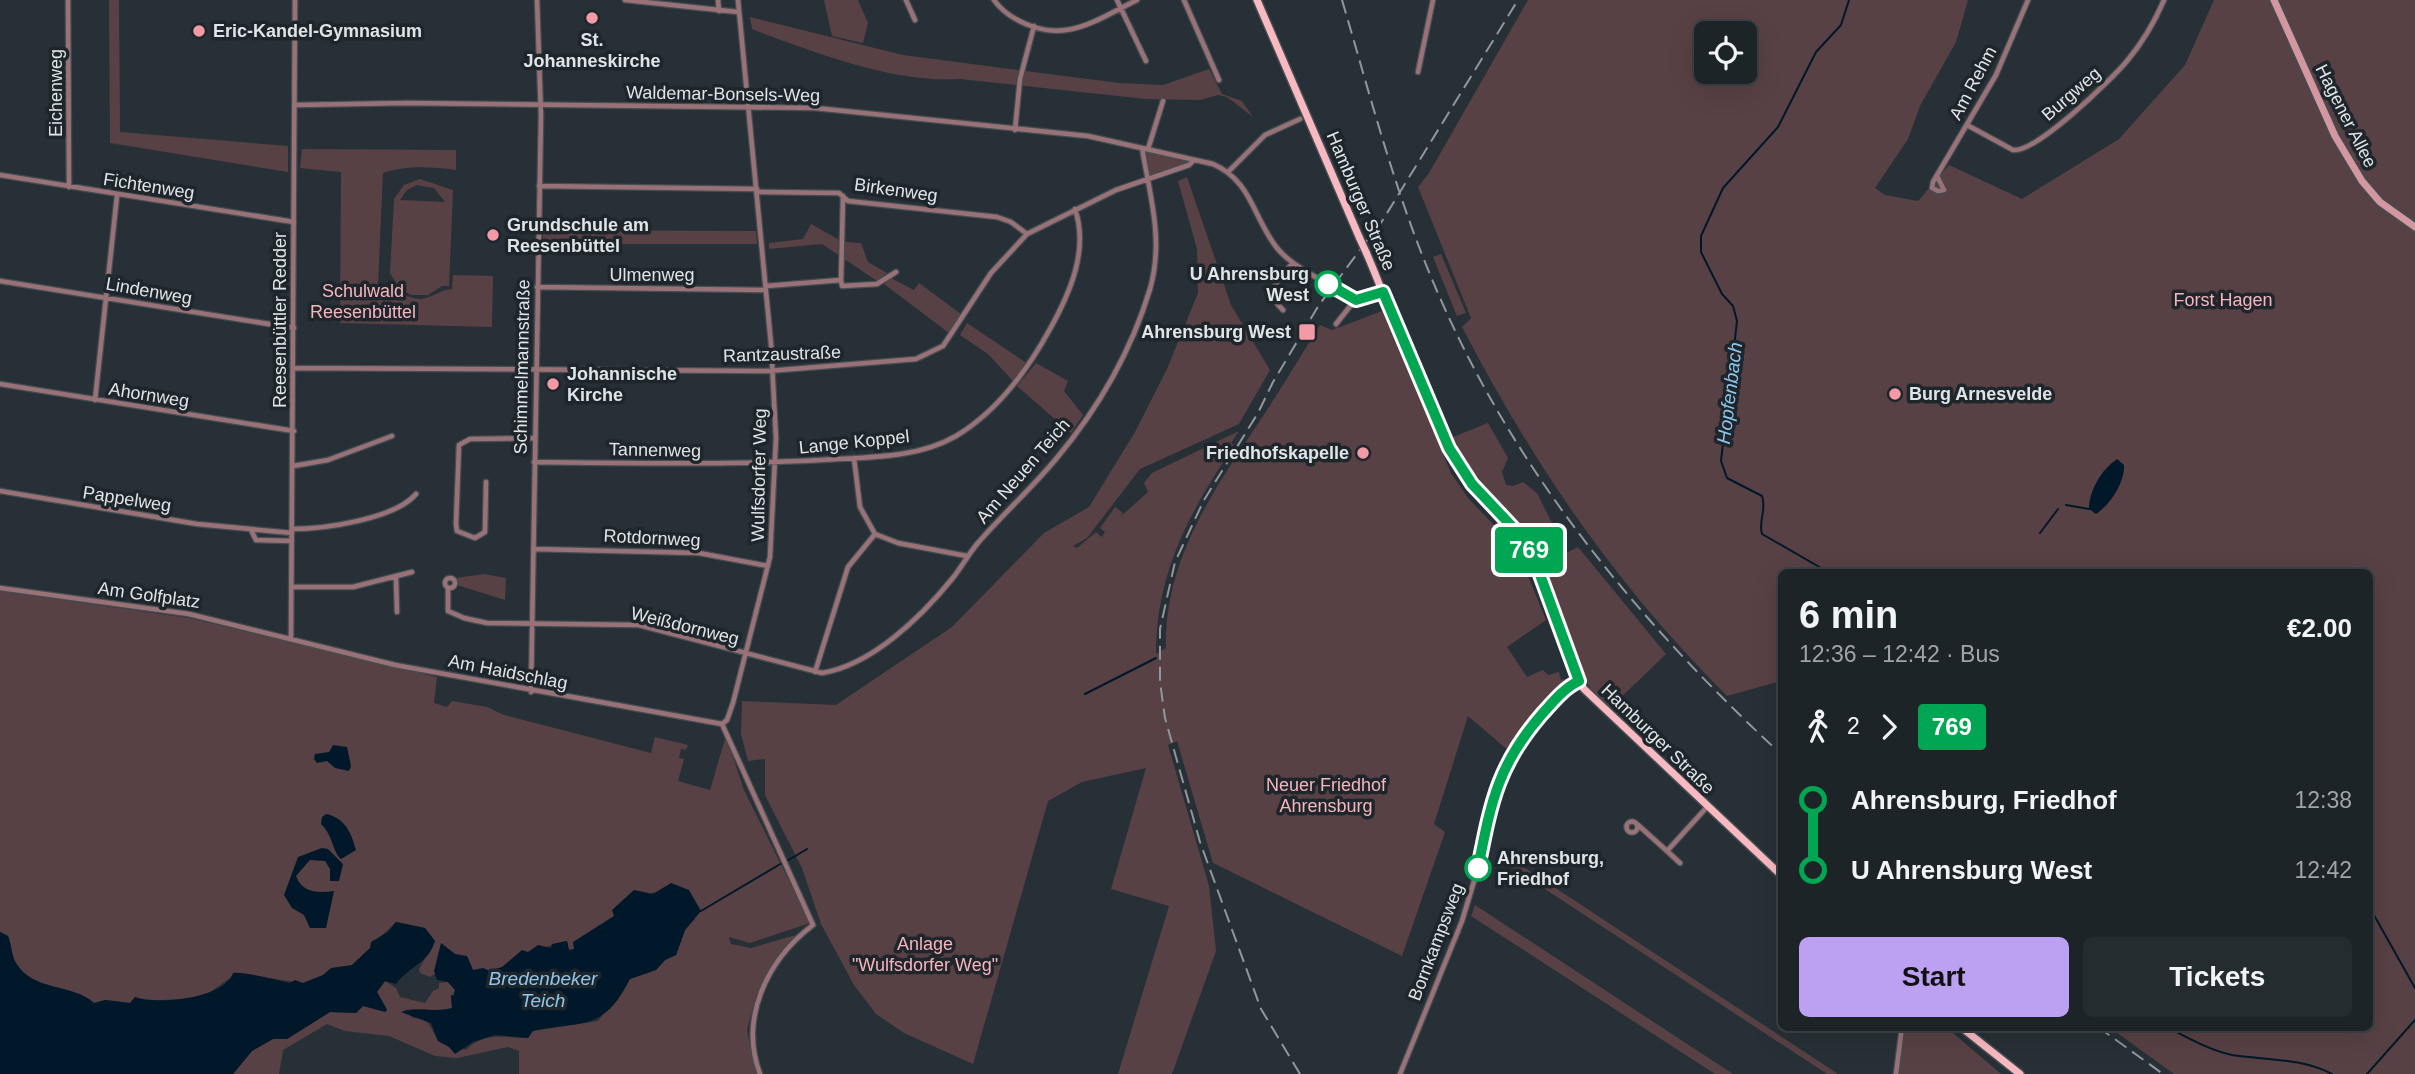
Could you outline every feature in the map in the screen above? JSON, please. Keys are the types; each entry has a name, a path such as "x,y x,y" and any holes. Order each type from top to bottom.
{"main road":[{"name":"Hamburger Straße","path":"1257,0 1449,448 1472,484 1521,536 1535,561 1579,681 1593,700 1778,872"},
{"path":"1966,1031 2020,1074"}],"street":[{"name":"Eichenweg","path":"68,0 69,187"},
{"name":"Reesenbüttler Redder","path":"291,639 295,0"},
{"name":"Schimmelmannstraße","path":"531,692 541,106 537,0"},
{"path":"625,0 738,12"},
{"path":"718,0 719,11"},
{"name":"Wulfsdorfer Weg","path":"722,724 729,716 768,566 776,464 774,371 738,0"},
{"path":"906,0 915,20"},
{"path":"993,0 1008,16 1034,26 1067,30 1137,0"},
{"path":"1117,0 1146,61"},
{"path":"1184,0 1219,80"},
{"path":"1419,72 1433,0"},
{"name":"Am Rehm","path":"1937,176 1996,75 2028,0"},
{"name":"Burgweg","path":"1967,125 2012,150 2018,151 2039,138 2059,125 2127,61 2164,0"},
{"name":"Hagener Allee","path":"2274,0 2335,136 2362,181 2380,202 2415,227"},
{"path":"1015,130 1020,79 1034,26"},
{"path":"1145,148 1163,101"},
{"name":"Waldemar-Bonsels-Weg","path":"295,105 815,108 1088,136 1194,160 1228,172"},
{"path":"1300,119 1265,135 1228,172 1243,186 1273,242 1293,263 1355,300"},
{"name":"Am Neuen Teich","path":"746,655 815,672 847,666 898,633 952,579 967,556 1068,444 1124,358 1142,311 1155,262 1158,239 1147,180 1145,148"},
{"name":"Rantzaustraße","path":"294,368 774,371 900,362 932,353 953,334 1000,260 1027,234 1075,209 1189,166 1194,160"},
{"name":"Fichtenweg","path":"0,175 294,222"},
{"name":"Birkenweg","path":"539,186 839,193 848,201 997,216 1027,234"},
{"path":"95,400 117,195"},
{"path":"841,280 843,196"},
{"name":"Lange Koppel","path":"776,464 911,451 944,442 973,424 1014,384 1031,363 1068,287 1081,243 1075,209"},
{"path":"1283,310 1275,299 1273,288 1277,279 1293,263"},
{"name":"Ulmenweg","path":"537,287 766,288 841,280 842,286 872,285 896,272"},
{"name":"Lindenweg","path":"0,281 294,328"},
{"path":"1336,324 1355,300 1383,292"},
{"name":"Ahornweg","path":"0,384 294,431"},
{"path":"293,466 328,460 391,436"},
{"path":"486,482 485,532 475,538 463,536 457,531 456,524 459,445 470,439 535,438"},
{"path":"854,458 860,507 875,534 898,543 967,556"},
{"name":"Tannenweg","path":"534,462 776,464"},
{"name":"Pappelweg","path":"0,491 157,518 251,530 292,531 335,526 362,519 406,504 416,494"},
{"name":"Pappelweg","path":"251,530 256,540 292,541"},
{"path":"815,672 848,567 875,534"},
{"name":"Rotdornweg","path":"534,549 699,553 768,566"},
{"path":"292,587 353,587 412,572"},
{"path":"396,578 397,612"},
{"name":"Weißdornweg","path":"448,587 446,606 455,615 487,622 639,625 746,655"},
{"name":"Am Golfplatz","path":"0,588 189,614 291,639"},
{"name":"Am Haidschlag","path":"291,639 342,653 531,692 722,724"},
{"name":"Bornkampsweg","path":"1400,1074 1462,921 1494,792 1508,758 1548,708 1579,681"},
{"path":"722,724 813,925 780,959 760,996 752,1020 751,1045 760,1074"},
{"path":"1667,852 1707,807"},
{"path":"1638,825 1680,863"},
{"path":"1896,1074 1901,1031"}],"green space":[{"path":"109,0 119,0 120,132 288,146 288,172 110,143"},
{"path":"824,0 858,0 868,23 863,43 832,36"},
{"name":"Forst Hagen","path":"1528,0 1968,0 1956,42 1920,106 1908,139 1875,188 1885,195 1918,201 1949,165 2022,199 2119,139 2185,65 2214,0 2415,0 2415,1074 2174,1074 2115,1031 2373,1031 2373,569 1778,569 1778,682 1727,696 1686,654 1613,567 1548,476 1462,327 1471,318 1418,187 1429,173"},
{"path":"750,17 903,55 1119,83 1163,85 1209,69 1222,94 1242,101 1253,117 1227,97 1218,95 1200,100 1146,99 887,73 839,60 752,29"},
{"name":"Schulwald Reesenbüttel","path":"302,149 456,150 456,170 419,167 383,173 378,285 421,299 452,289 453,275 493,276 492,327 340,323 341,172 300,168"},
{"path":"1145,150 1192,160 1190,164 1149,178"},
{"path":"1187,177 1231,305 1270,370 1239,424 1140,469 1087,538 1073,546 1077,548 1096,532 1102,537 1105,532 1100,528 1115,507 1123,513 1120,517 1148,492 1144,483 1152,473 1239,431 1231,443 1234,445 1190,519 1169,570 1162,596 1156,654 1166,648 1168,615 1174,584 1196,525 1320,325 1332,330 1382,311 1451,473 1468,498 1517,549 1546,620 1507,647 1527,677 1543,670 1548,675 1559,672 1561,680 1569,678 1570,681 1527,721 1509,751 1468,716 1434,824 1445,832 1402,956 1213,863 1177,741 1168,745 1209,886 1216,951 1172,1074 1118,1074 1169,906 1111,889 1146,768 1082,782 1048,801 973,1064 904,1033 876,1014 854,985 821,924 802,868 765,795 765,759 748,761 741,734 742,701 836,705 952,627 1044,533 1089,507 1135,432 1167,369 1198,293 1197,249 1178,181"},
{"path":"420,179 453,190 449,286 442,286 428,295 411,295 399,288 390,273 394,199 404,185","holes":["417,185 434,188 445,202 400,200 407,190"]},
{"path":"811,224 843,242 861,243 868,262 887,273 877,281 822,244 769,249 769,243 803,239"},
{"path":"543,230 756,231 757,244 543,244"},
{"path":"1441,254 1466,313 1457,316 1433,257"},
{"path":"891,278 914,290 919,283 961,314 949,333 884,284"},
{"path":"967,323 1028,364 1013,381 988,354 960,335"},
{"path":"1036,363 1068,381 1064,391 1083,415 1071,433 1017,386"},
{"path":"1488,423 1508,458 1502,472 1506,485 1513,486 1523,482 1537,493 1552,523 1536,530 1524,528 1466,466 1453,437"},
{"path":"1578,547 1666,654 1610,708 1593,692 1583,677 1543,565"},
{"path":"484,574 506,578 505,600 457,585 456,578"},
{"path":"0,591 189,618 437,677 434,703 447,707 452,701 487,707 504,715 651,753 655,737 688,745 686,750 681,749 679,758 684,759 678,781 710,790 726,736 744,790 810,923 750,943 729,937 731,944 751,948 796,935 756,996 747,1030 756,1074 519,1074 519,1051 508,1047 457,1058 435,1056 389,1036 345,1031 327,1024 283,1050 279,1074 233,1074 252,1051 273,1039 287,1039 330,1012 356,1013 363,1006 387,1009 377,992 385,981 396,988 400,997 425,1003 433,991 439,988 439,983 448,982 455,990 451,998 452,1008 431,1012 426,1009 404,1010 413,1018 427,1022 438,1041 466,1050 487,1038 528,1038 532,1031 598,1021 630,979 656,970 665,960 676,955 685,930 695,919 689,891 680,887 629,898 614,916 574,949 569,950 567,941 528,952 489,971 473,970 467,957 455,954 441,944 435,974 430,977 420,973 419,969 435,941 425,928 396,922 377,940 372,941 371,948 352,965 303,983 245,975 227,980 206,995 195,998 146,1001 135,997 131,1003 105,1000 94,1003 75,992 33,979 16,963 8,936 0,932"},
{"path":"1516,862 1838,1074 1827,1074 1513,868"},
{"path":"1475,905 1733,1074 1715,1074 1471,916"},
{"path":"1904,1031 1951,1031 2001,1074 1899,1074"}],"water":[{"path":"2117,459 2124,465 2122,479 2111,499 2096,514 2089,509 2094,488 2101,475"},
{"path":"333,745 347,747 351,766 349,771 335,768 327,761 317,763 314,759 315,754 329,752"},
{"path":"326,814 343,822 354,843 356,850 341,859 321,824 322,817"},
{"path":"322,848 328,849 343,864 339,881 330,881 330,869 325,861 310,860 296,876 306,889 317,892 334,891 326,928 310,928 304,915 292,908 284,895 298,857"},
{"name":"Bredenbeker Teich","path":"671,883 689,890 701,911 685,930 676,955 665,960 656,970 630,979 611,1008 591,1021 533,1031 528,1038 495,1035 473,1042 455,1054 438,1041 431,1023 401,1012 452,1008 451,995 454,996 455,990 448,982 437,980 434,971 441,943 455,954 467,956 473,970 483,968 490,971 502,967 522,950 528,952 538,945 551,948 552,944 567,941 569,950 574,949 573,942 614,916 612,910 634,890 653,894"},
{"path":"396,922 425,928 435,941 428,955 396,984 385,981 377,992 387,1010 385,1012 363,1006 356,1013 330,1012 287,1039 273,1039 252,1051 233,1074 0,1074 0,932 8,936 16,963 32,979 75,992 94,1003 105,1000 130,1003 135,997 173,1000 204,994 227,982 233,973 303,983 323,975 331,968 352,965 370,948 371,942 388,932"}],"waterway":[{"name":"Hopfenbach","path":"1823,569 1762,534 1762,496 1727,478 1721,461 1737,321 1733,306 1722,294 1701,252 1701,236 1723,188 1778,127 1816,52 1841,25 1849,0"},
{"path":"2066,505 2089,509"},
{"path":"2040,533 2058,509"},
{"path":"1085,694 1156,658"},
{"path":"787,861 807,849"},
{"path":"701,911 782,863"},
{"name":"Hopfenbach","path":"2373,913 2415,988"},
{"path":"2367,1074 2415,1020"},
{"path":"2175,1031 2224,1053 2296,1062 2332,1074"}],"railway":[{"path":"1342,0 1385,147 1422,256 1468,357 1504,421 1542,482 1630,597 1678,652 1778,751"},
{"path":"1376,231 1518,0"},
{"path":"1300,1074 1261,1009 1200,842 1165,718 1160,682 1160,629 1175,562 1204,500 1258,413 1273,382 1319,305 1380,223"},
{"path":"2104,1031 2163,1074"}],"bus line":[{"name":"769","path":"1328,284 1356,300 1383,292 1449,448 1472,484 1521,536 1535,561 1579,681 1567,688 1548,708 1508,758 1494,792 1478,868"}],"place":[{"name":"St. Johanneskirche","path":"592,18"},
{"name":"Eric-Kandel-Gymnasium","path":"199,31"},
{"name":"Grundschule am Reesenbüttel","path":"493,235"},
{"name":"U Ahrensburg West","path":"1328,284"},
{"name":"Ahrensburg West","path":"1307,332"},
{"name":"Johannische Kirche","path":"553,384"},
{"name":"Burg Arnesvelde","path":"1895,394"},
{"name":"Friedhofskapelle","path":"1363,453"},
{"name":"Ahrensburg, Friedhof","path":"1478,868"}],"park label":[{"name":"Neuer Friedhof Ahrensburg","path":"1326,795"},
{"name":"Anlage \"Wulfsdorfer Weg\"","path":"925,954"}]}
